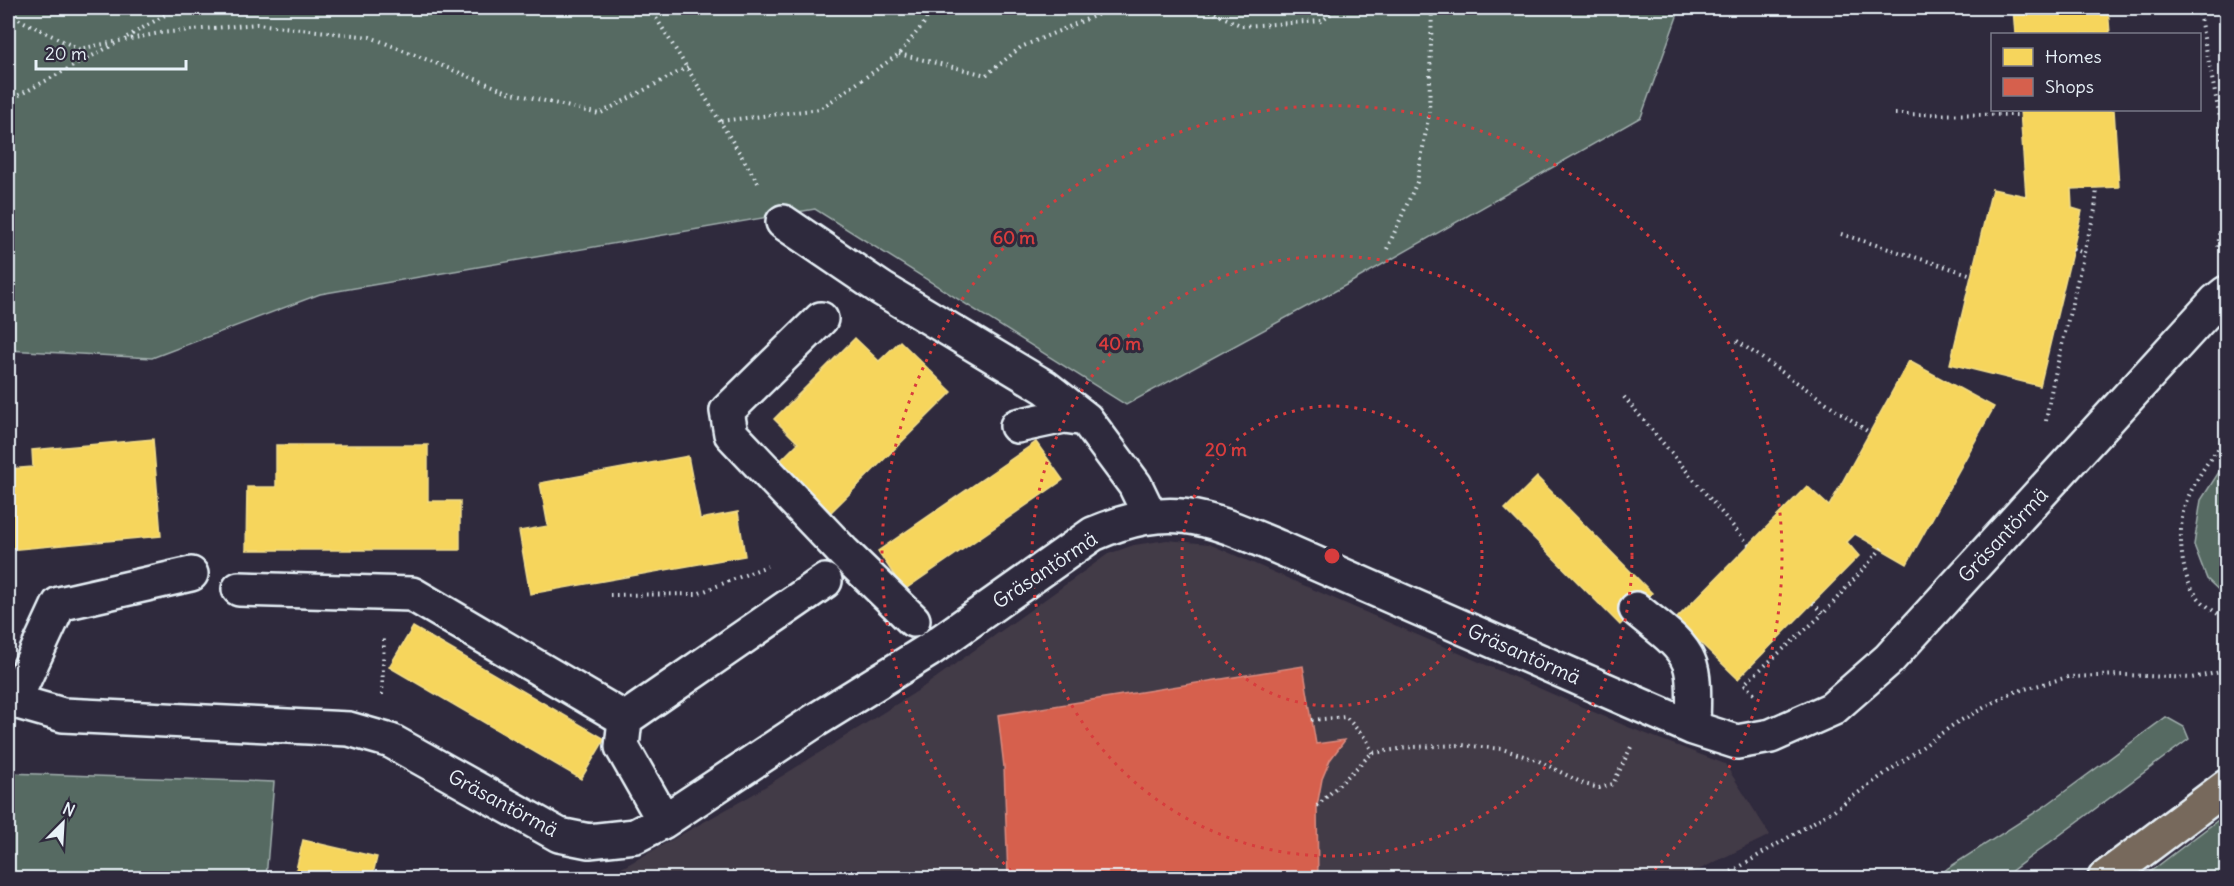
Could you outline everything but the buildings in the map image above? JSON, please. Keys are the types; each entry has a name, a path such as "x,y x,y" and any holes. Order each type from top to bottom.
{"highway":[{"path":"2105,879 2226,787"}],"street":[{"path":"783,222 882,289 1045,387 1086,419 1135,485 1150,516"},
{"name":"Gräsantörmä","path":"11,698 63,716 349,729 391,741 560,835 589,841 635,836 664,821 816,720 929,650 1093,534 1121,522 1150,516 1186,515 1223,524 1693,728 1737,742 1771,736 1832,709 1889,659 2216,301 2226,293"},
{"path":"820,319 727,411 731,434 844,553 913,620"},
{"path":"1017,426 1064,416 1086,419"},
{"path":"11,698 59,604 191,574"},
{"path":"664,821 622,747 625,719 825,581"},
{"path":"239,589 412,594 625,719"},
{"path":"1635,609 1673,640 1689,662 1693,690 1693,728"}],"path":[{"path":"8,101 123,40 177,8"},
{"path":"650,8 783,222"},
{"path":"721,121 820,109 899,54 925,22 931,8"},
{"path":"899,54 986,75 1021,46 1099,14 1102,8"},
{"path":"1204,8 1242,26 1322,21 1338,8"},
{"path":"1387,249 1417,182 1429,113 1432,8"},
{"path":"2198,8 2220,118 2224,177 2218,251 2210,259"},
{"path":"8,14 79,49 160,33 257,24 370,37 508,92 599,114 688,67"},
{"path":"1894,114 2021,115"},
{"path":"2044,431 2052,387 2095,210 2097,188"},
{"path":"1841,234 1972,275"},
{"path":"2073,249 2084,253"},
{"path":"1737,341 1870,433"},
{"path":"1624,397 1749,545"},
{"path":"2226,440 2210,457 2185,504 2181,540 2182,566 2194,592 2226,619"},
{"path":"1693,690 1743,704 1758,698 1744,684 1823,614 1882,549"},
{"path":"1813,603 1823,614"},
{"path":"1721,879 1834,810 1956,723 2011,693 2068,677 2125,675 2191,678 2226,671"},
{"path":"1317,806 1372,753 1413,747 1461,746 1502,749 1539,761 1584,784 1599,788 1612,784 1625,763 1648,708"},
{"path":"1312,720 1346,717 1367,740 1372,753"}],"shaded area":[{"path":"1167,540 1209,544 1628,727 1725,764 1770,835 1682,878 609,878 611,874 752,795 919,690 1108,554 1134,545"}],"green space":[{"path":"8,8 1680,8 1641,117 1348,284 1126,405 815,209 320,294 152,358 8,350"},
{"path":"2226,461 2226,597 2207,579 2194,545 2201,500"},
{"path":"2166,717 2184,727 2189,739 2002,878 1936,878 2045,806"},
{"path":"8,773 274,782 266,878 8,878"},
{"path":"2226,814 2226,878 2142,878"}]}
